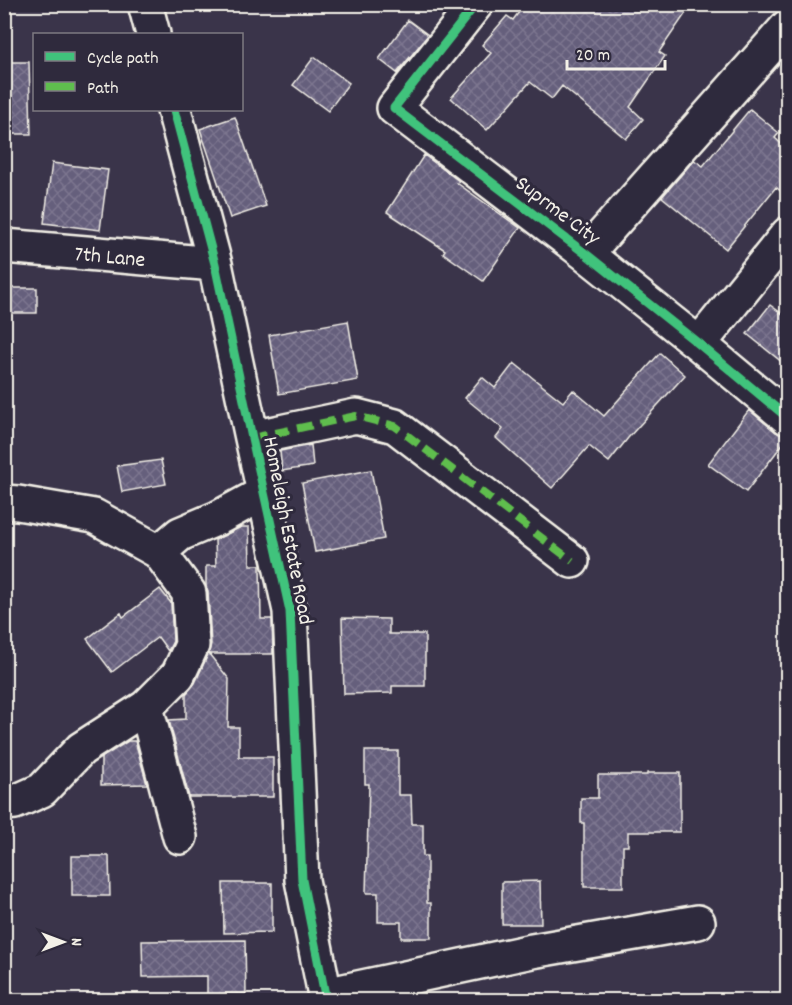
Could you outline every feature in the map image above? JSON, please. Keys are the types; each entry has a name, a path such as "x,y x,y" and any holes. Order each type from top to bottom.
{"street":[{"path":"145,4 153,33"},
{"name":"Suprme City","path":"476,4 394,108 586,254 788,418"},
{"path":"586,254 788,26"},
{"name":"Homeleigh Estate Road","path":"174,111 215,264 290,611 302,880 326,998"},
{"path":"699,344 788,234"},
{"name":"7th Lane","path":"4,246 215,264"},
{"path":"252,438 356,416 395,426 572,561"},
{"path":"159,552 180,534 218,518 264,493"},
{"path":"4,502 94,516 159,552 189,593 192,645 178,675 146,707 81,749 42,790 15,802 4,803"},
{"path":"146,707 180,837"},
{"path":"326,998 532,951 698,922"}],"building":[{"path":"525,4 692,4 659,52 665,56 630,107 643,119 626,139 562,86 552,99 530,82 487,130 451,98 491,53 482,45 507,16 513,20"},
{"path":"408,20 428,35 397,73 379,59"},
{"path":"314,57 349,83 328,111 293,85"},
{"path":"4,62 29,62 31,134 4,134"},
{"path":"750,109 779,133 775,138 788,150 788,198 776,187 726,249 662,197 694,160 703,166"},
{"path":"235,117 266,206 230,218 200,129"},
{"path":"424,155 459,181 457,183 520,228 483,281 443,253 445,250 387,212"},
{"path":"52,163 108,170 100,230 44,223"},
{"path":"4,288 37,288 37,313 4,313"},
{"path":"770,305 788,318 788,367 747,334"},
{"path":"348,321 358,380 279,394 269,335"},
{"path":"660,353 685,375 609,462 589,446 552,488 496,438 503,429 465,398 482,377 495,388 514,363 563,402 573,390 604,416"},
{"path":"749,410 776,432 788,437 746,492 708,464"},
{"path":"311,445 313,466 282,471 280,451"},
{"path":"161,460 166,484 122,492 117,466"},
{"path":"371,470 384,539 315,552 302,483"},
{"path":"241,527 249,527 250,565 260,565 261,619 272,619 273,654 209,654 229,679 228,727 239,727 239,757 273,757 273,797 189,797 169,720 186,719 186,694 195,683 209,652 211,644 206,566 216,566 215,540"},
{"path":"160,589 171,603 173,641 168,651 158,637 112,672 87,639 121,613 123,617"},
{"path":"342,618 389,619 389,634 425,634 425,686 392,686 392,693 344,694"},
{"path":"128,741 135,741 147,784 101,785 101,758"},
{"path":"365,751 398,751 398,795 411,795 412,824 423,824 423,856 427,856 427,903 431,903 431,938 401,938 401,922 378,922 378,893 366,893 369,784 365,784"},
{"path":"647,773 680,773 680,832 628,832 628,846 623,846 623,887 584,887 584,823 581,823 581,798 598,798 598,775 647,775"},
{"path":"72,856 109,856 110,896 72,896"},
{"path":"540,881 541,924 502,924 502,882"},
{"path":"223,883 272,883 272,932 224,933"},
{"path":"245,940 246,994 207,995 207,976 143,977 142,941"}],"marked path":[{"path":"252,438 356,416 395,426 572,561"}],"cycle path":[{"path":"476,4 394,108 586,254 788,418"},
{"path":"174,111 215,264 290,611 302,880 326,1000"}]}
